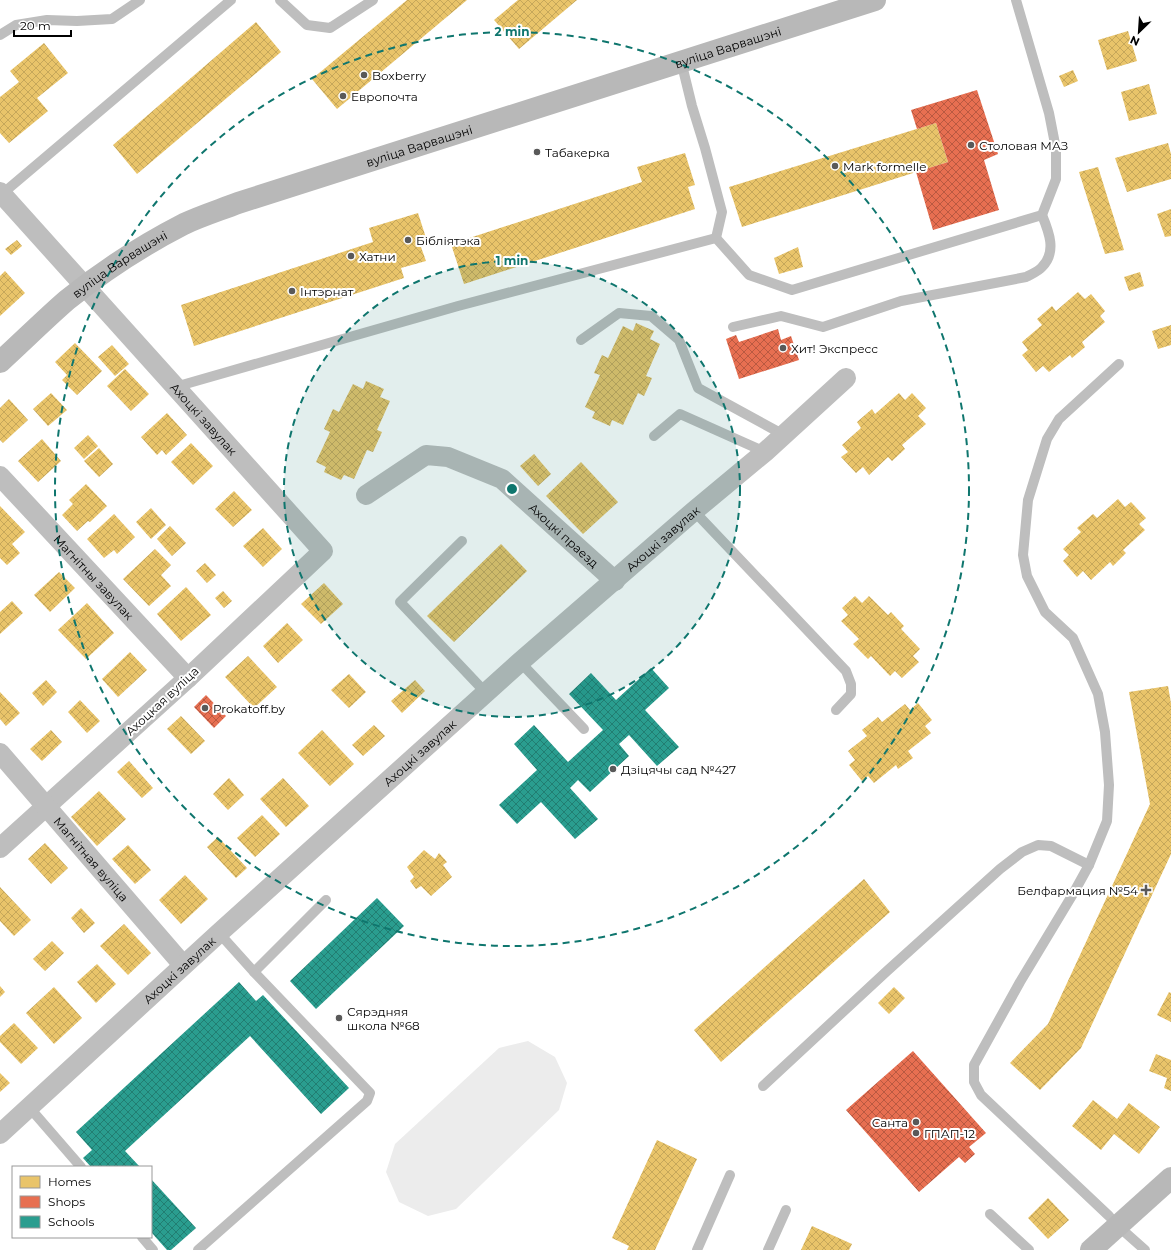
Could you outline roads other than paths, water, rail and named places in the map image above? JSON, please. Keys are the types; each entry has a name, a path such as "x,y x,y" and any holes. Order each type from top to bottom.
{"street":[{"name":"вуліца Варвашэні","path":"0,362 66,301 125,258 158,238 186,224 238,202 875,0"},
{"name":"Ахоцкі завулак","path":"1,193 323,551"},
{"name":"Ахоцкі завулак","path":"0,1134 219,933 520,662 694,511 765,452 846,378"},
{"name":"Ахоцкі праезд","path":"366,495 426,455 448,457 502,479 614,581"},
{"name":"Магнітны завулак","path":"0,476 188,678"},
{"name":"Ахоцкая вуліца","path":"0,848 188,678 323,551"},
{"name":"Магнітная вуліца","path":"0,753 184,965"},
{"path":"1095,1248 1171,1178"}],"lane":[{"path":"0,35 16,25 47,20 77,21 112,19 140,0"},
{"path":"1,193 231,0"},
{"path":"280,0 307,25 330,28 371,1"},
{"path":"733,327 781,316 822,327 901,301 1026,278 1042,268 1051,253 1049,233 1042,215 1056,179 1056,148 1049,113 1016,0"},
{"path":"681,61 722,212 716,238"},
{"path":"716,238 749,275 792,290 1042,215"},
{"path":"176,387 458,306 716,238"},
{"path":"581,340 619,312 651,316 679,340 698,388 784,435"},
{"path":"1119,364 1059,419 1047,439 1028,500 1023,555 1027,576 1045,612 1073,638 1098,694 1105,732 1109,785 1106,821 1089,865 1020,982 974,1065 974,1082 981,1095 1145,1250"},
{"path":"654,436 680,414 765,452"},
{"path":"694,511 846,671 851,684 851,694 836,710"},
{"path":"462,541 400,602 486,693"},
{"path":"520,662 584,729"},
{"path":"763,1086 887,971 1000,869 1022,852 1038,845 1051,846 1089,865"},
{"path":"254,972 326,900"},
{"path":"198,1250 367,1101 370,1093 254,972 219,933"},
{"path":"28,1108 80,1166"},
{"path":"697,1250 730,1175"},
{"path":"768,1250 786,1210"},
{"path":"990,1214 1029,1250"},
{"path":"143,1238 153,1250"}],"place":[{"name":"Boxberry","path":"364,75"},
{"name":"Европочта","path":"343,96"},
{"name":"Столовая МАЗ","path":"971,145"},
{"name":"Табакерка","path":"537,152"},
{"name":"Mark formelle","path":"835,166"},
{"name":"Бібліятэка","path":"408,240"},
{"name":"Хатни","path":"351,256"},
{"name":"Інтэрнат","path":"292,291"},
{"name":"Хит! Экспресс","path":"783,348"},
{"name":"Prokatoff.by","path":"205,708"},
{"name":"Дзіцячы сад №427","path":"613,769"},
{"name":"Белфармация №54","path":"1146,890"},
{"name":"Сярэдняя школа №68","path":"339,1018"},
{"name":"Санта","path":"916,1122"},
{"name":"ГПАП-12","path":"916,1133"}]}
